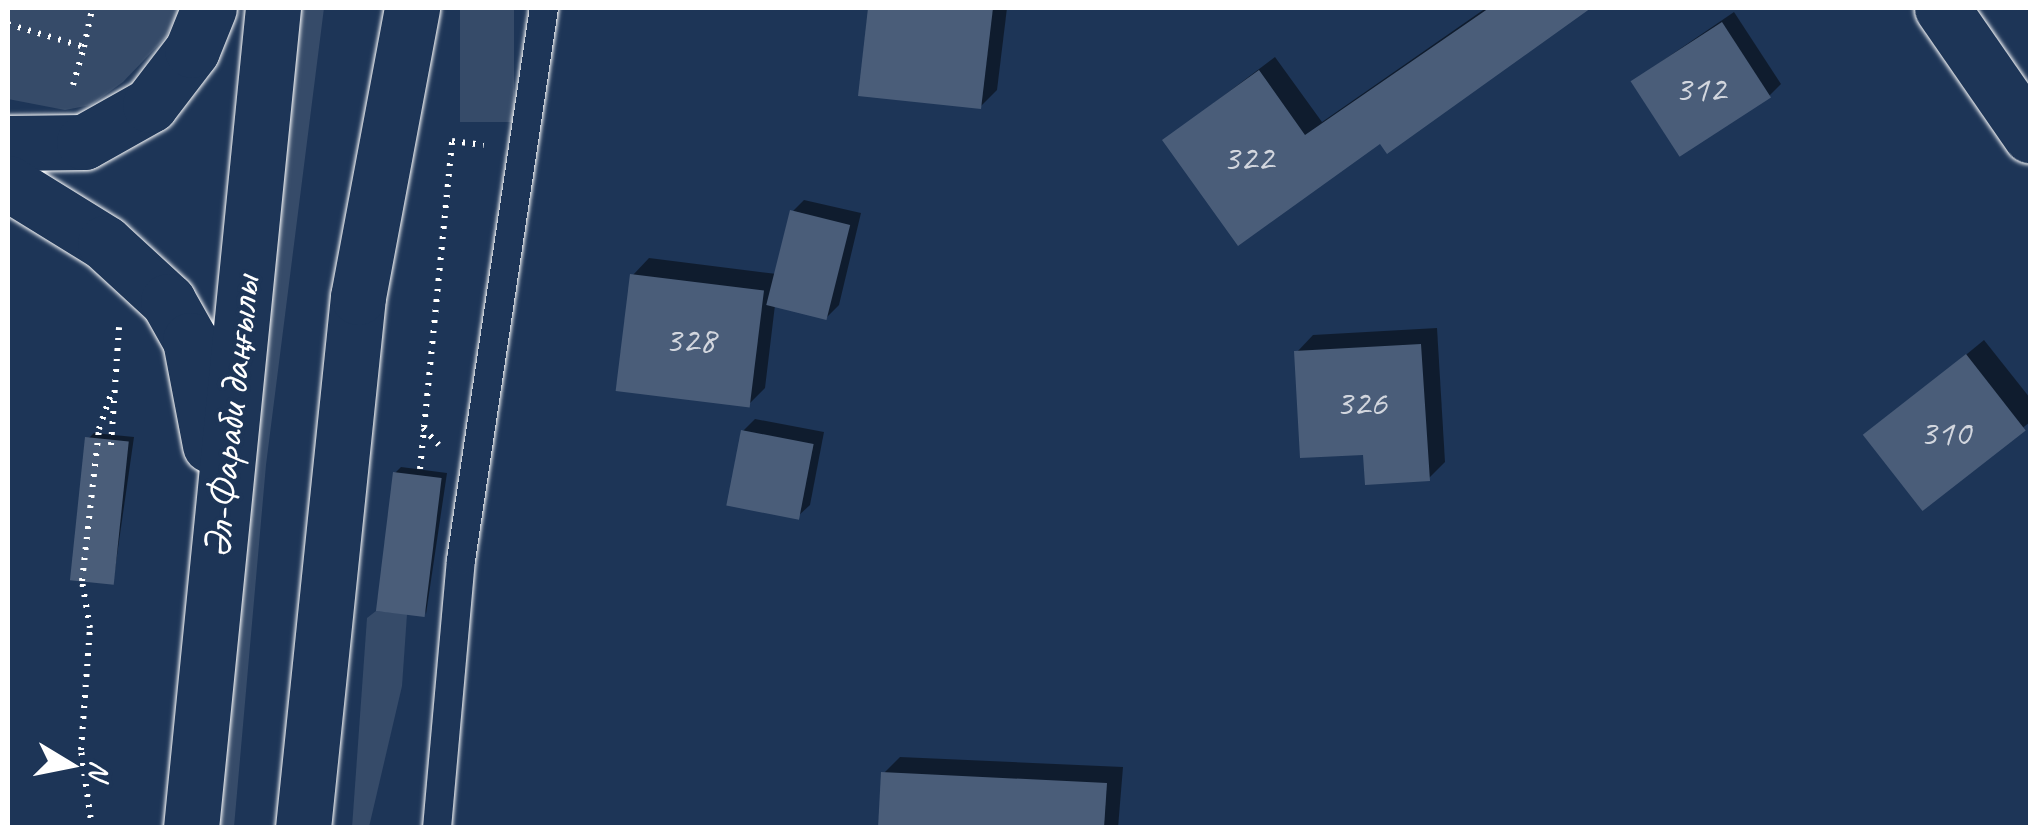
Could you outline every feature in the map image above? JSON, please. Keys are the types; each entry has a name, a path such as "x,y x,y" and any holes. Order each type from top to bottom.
{"main road":[{"path":"8,143 84,142 150,106 192,50 208,8"},
{"name":"Әл-Фараби даңғылы","path":"190,828 273,8"},
{"path":"304,828 358,298 393,8"},
{"path":"358,298 412,8"},
{"path":"1942,8 2030,136"},
{"path":"8,184 106,243 168,300 190,340 220,521"}],"lane":[{"path":"438,828 461,560 544,8"}],"path":[{"path":"70,94 92,8"},
{"path":"8,24 84,47"},
{"path":"420,469 452,141 520,150"},
{"path":"111,445 112,390 120,322"},
{"path":"92,828 81,750 90,628 82,581 98,429 112,390"}],"shaded area":[{"path":"8,8 180,8 166,37 123,82 91,105 65,110 8,99"},
{"path":"297,8 324,8 266,465 234,827 212,828"},
{"path":"460,8 514,8 514,122 460,122"},
{"path":"376,611 407,614 402,686 369,827 352,828 367,618"}],"building":[{"path":"868,8 993,8 981,109 858,96"},
{"path":"1489,8 1591,8 1387,154 1380,144 1238,246 1162,140 1259,70 1305,135"},
{"path":"1722,22 1771,97 1680,157 1631,81"},
{"path":"790,210 850,225 826,320 766,305"},
{"path":"630,274 764,290 750,408 616,391"},
{"path":"1421,344 1430,481 1365,485 1363,455 1300,458 1294,351"},
{"path":"1966,354 2026,430 1922,511 1863,435"},
{"path":"741,430 814,444 799,520 726,506"},
{"path":"85,437 129,442 114,585 70,580"},
{"path":"393,472 442,478 425,617 376,611"},
{"path":"881,772 1107,783 1104,828 878,828"}]}
